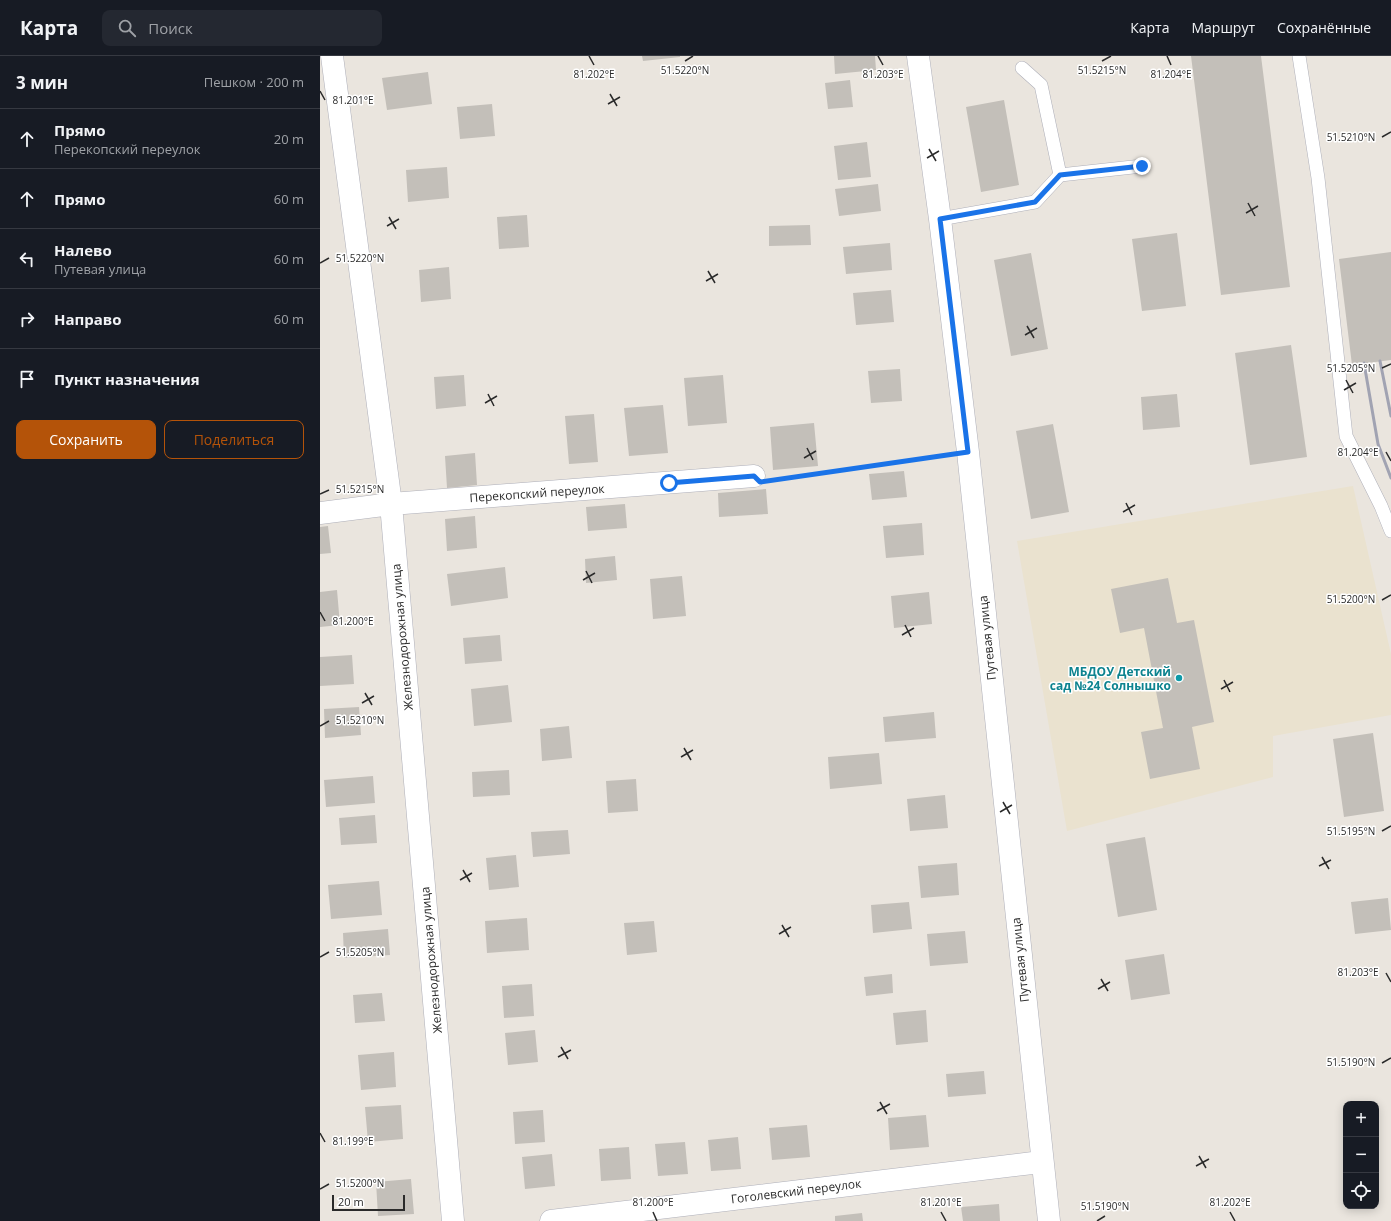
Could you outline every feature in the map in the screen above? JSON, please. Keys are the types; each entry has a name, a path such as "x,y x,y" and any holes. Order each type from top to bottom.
{"street":[{"name":"Железнодорожная улица","path":"332,56 391,504 453,1221"},
{"name":"Путевая улица","path":"918,56 940,219 968,452 1041,1162 1049,1221"},
{"name":"Перекопский переулок","path":"320,513 391,504 754,476"},
{"name":"Гоголевский переулок","path":"551,1221 1041,1162"}],"lane":[{"path":"1299,56 1318,178 1346,436 1381,506 1391,531"},
{"path":"1022,68 1041,85 1060,175"},
{"path":"940,219 1035,202 1060,175 1142,166"}],"path":[{"path":"754,476 760,482 968,452"}],"shaded area":[{"path":"1353,486 1391,654 1391,715 1273,736 1273,777 1067,831 1017,541"}],"building":[{"path":"642,56 680,56 680,57 643,61"},
{"path":"834,56 875,56 876,70 835,74"},
{"path":"1191,56 1261,56 1290,287 1221,295"},
{"path":"428,72 432,104 387,110 382,78"},
{"path":"850,80 853,107 828,109 825,83"},
{"path":"1004,100 1019,185 981,192 966,107"},
{"path":"492,104 495,136 460,139 457,107"},
{"path":"867,142 871,177 838,180 834,146"},
{"path":"447,167 449,198 408,202 406,170"},
{"path":"878,184 881,211 839,216 835,189"},
{"path":"527,215 529,247 499,249 497,217"},
{"path":"810,225 811,245 769,246 769,226"},
{"path":"1177,233 1186,306 1142,311 1132,239"},
{"path":"890,243 892,270 846,274 843,247"},
{"path":"1391,252 1391,360 1352,365 1339,259"},
{"path":"1031,253 1048,349 1011,356 994,260"},
{"path":"449,267 451,299 421,302 419,270"},
{"path":"891,290 894,322 856,325 853,293"},
{"path":"1291,345 1307,457 1250,465 1235,353"},
{"path":"900,369 902,401 871,403 868,371"},
{"path":"464,375 466,406 436,409 434,377"},
{"path":"723,375 727,423 688,426 684,378"},
{"path":"1177,394 1180,427 1143,430 1141,397"},
{"path":"663,405 668,453 629,456 624,408"},
{"path":"594,414 598,462 569,464 565,416"},
{"path":"814,423 818,466 773,470 770,427"},
{"path":"1053,424 1069,512 1031,519 1016,431"},
{"path":"475,453 477,485 447,488 445,456"},
{"path":"904,471 907,497 872,500 869,474"},
{"path":"766,489 768,514 719,517 718,493"},
{"path":"625,504 627,528 588,531 586,507"},
{"path":"475,516 477,548 447,551 445,519"},
{"path":"922,523 924,555 886,558 883,526"},
{"path":"328,526 331,553 320,554 320,527"},
{"path":"615,556 617,580 586,583 585,559"},
{"path":"505,567 508,598 451,606 447,574"},
{"path":"682,576 686,616 653,619 650,579"},
{"name":"МБДОУ Детский сад №24 Солнышко","path":"1168,578 1177,623 1194,620 1214,722 1192,727 1200,769 1150,779 1141,732 1163,728 1144,628 1120,633 1111,589"},
{"path":"337,590 340,625 320,627 320,592"},
{"path":"929,592 932,624 894,628 891,596"},
{"path":"500,635 502,661 465,664 463,638"},
{"path":"352,655 354,684 320,686 320,657"},
{"path":"508,685 512,722 474,726 471,689"},
{"path":"359,707 361,735 325,738 324,709"},
{"path":"934,712 936,738 885,742 883,717"},
{"path":"569,726 572,758 542,761 540,729"},
{"path":"1373,733 1384,811 1344,817 1333,739"},
{"path":"879,753 882,784 830,789 828,757"},
{"path":"509,770 510,795 473,797 472,772"},
{"path":"373,776 375,803 326,807 324,780"},
{"path":"636,779 638,811 608,813 606,781"},
{"path":"945,795 948,828 910,831 907,799"},
{"path":"375,815 377,843 341,845 339,818"},
{"path":"568,830 570,854 533,857 531,832"},
{"path":"1145,837 1157,910 1118,917 1106,844"},
{"path":"516,855 519,887 489,890 486,858"},
{"path":"957,863 959,895 921,898 918,866"},
{"path":"379,881 382,915 331,919 328,885"},
{"path":"1388,898 1391,930 1355,934 1351,902"},
{"path":"909,902 912,929 873,933 871,905"},
{"path":"527,918 529,950 487,953 485,921"},
{"path":"654,921 657,952 627,955 624,923"},
{"path":"388,929 390,955 344,958 343,933"},
{"path":"965,931 968,963 930,966 927,934"},
{"path":"1164,954 1170,994 1131,1000 1125,960"},
{"path":"892,974 893,993 866,996 864,977"},
{"path":"532,984 534,1016 504,1018 502,986"},
{"path":"382,993 385,1021 355,1023 353,995"},
{"path":"926,1010 928,1042 896,1045 893,1013"},
{"path":"535,1030 538,1062 508,1065 505,1033"},
{"path":"394,1052 396,1087 361,1090 358,1055"},
{"path":"984,1071 986,1094 948,1097 946,1074"},
{"path":"401,1105 403,1139 368,1142 365,1107"},
{"path":"543,1110 545,1142 515,1144 513,1112"},
{"path":"926,1115 929,1147 890,1150 888,1118"},
{"path":"807,1125 810,1157 772,1160 769,1128"},
{"path":"738,1137 741,1169 711,1171 708,1140"},
{"path":"685,1142 688,1174 658,1176 655,1144"},
{"path":"629,1147 631,1179 601,1181 599,1149"},
{"path":"552,1154 555,1186 525,1189 522,1157"},
{"path":"411,1179 414,1214 378,1216 376,1182"},
{"path":"999,1204 1000,1221 963,1221 961,1207"},
{"path":"862,1213 863,1221 835,1221 835,1216"}],"railway":[{"path":"1380,361 1391,416"},
{"path":"1364,363 1378,444 1391,478"}],"place":[{"name":"МБДОУ Детский сад №24 Солнышко","path":"1179,678"}],"route":[{"path":"669,483 754,476 760,482 968,452 940,219 1035,202 1060,175 1142,166"}]}
